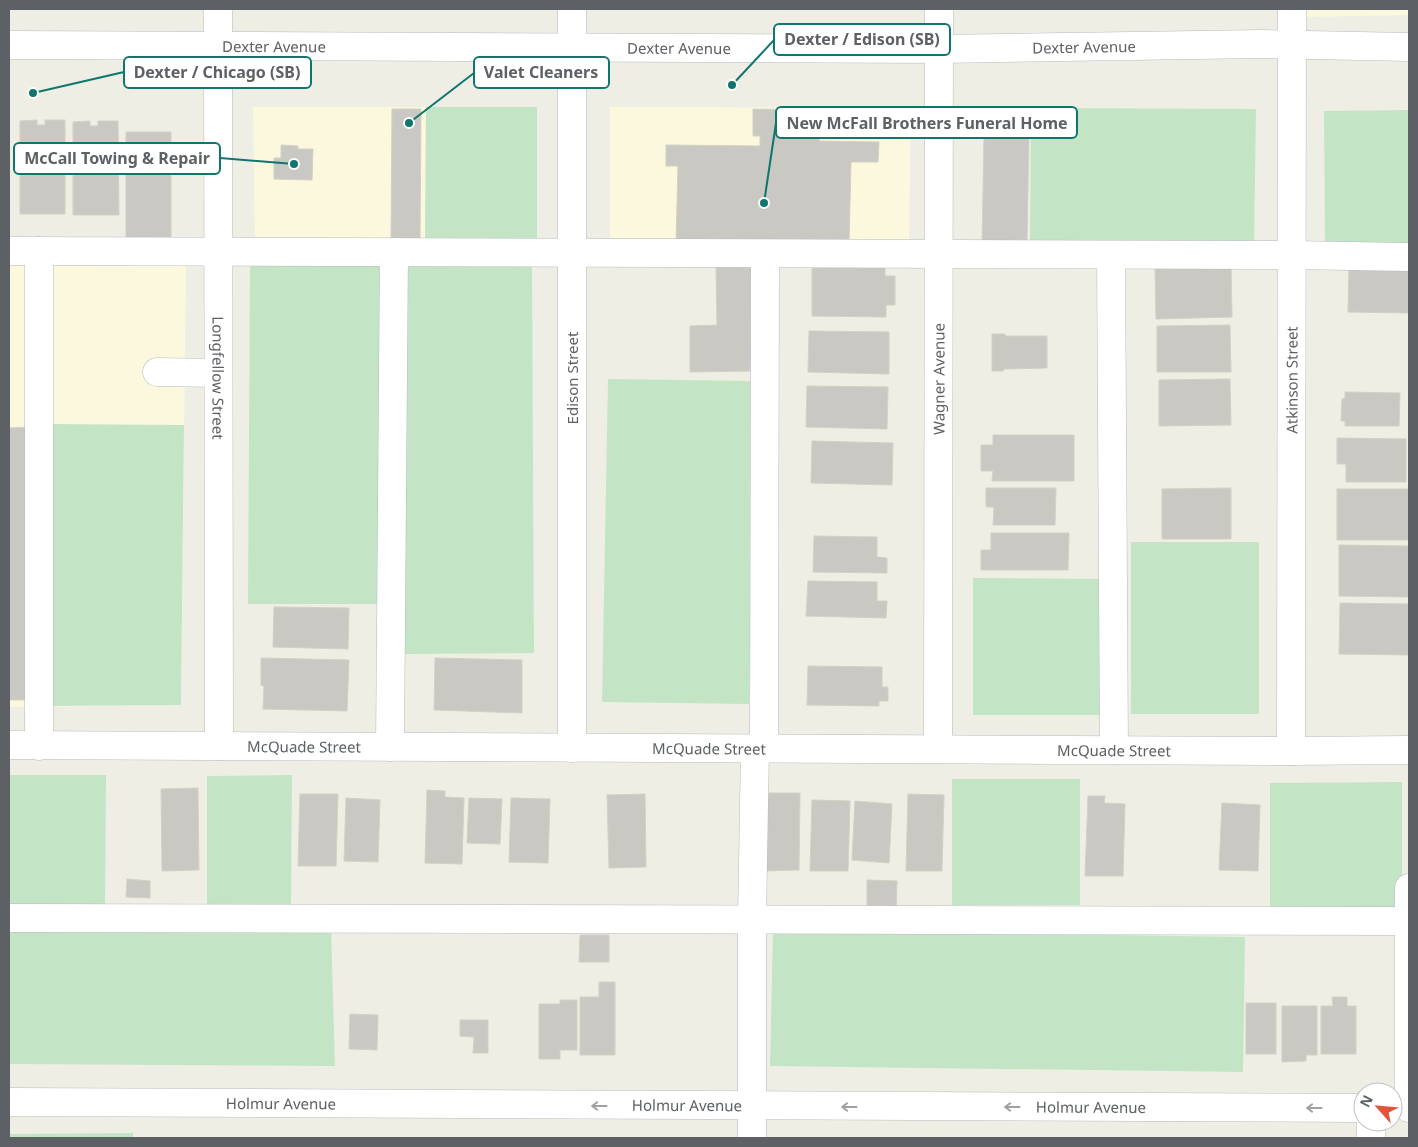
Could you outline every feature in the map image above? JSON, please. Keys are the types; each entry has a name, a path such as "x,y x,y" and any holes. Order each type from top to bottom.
{"street":[{"name":"Longfellow Street","path":"218,9 219,746"},
{"name":"Edison Street","path":"572,9 572,748"},
{"name":"Wagner Avenue","path":"938,749 939,9"},
{"name":"Atkinson Street","path":"1291,751 1292,9"},
{"name":"Dexter Avenue","path":"9,45 938,49 1261,44 1409,47"},
{"path":"9,251 1409,257"},
{"path":"39,251 34,331 45,369 39,746"},
{"path":"390,747 394,252"},
{"path":"752,1138 752,919 759,749 765,254"},
{"path":"1111,255 1114,750"},
{"path":"156,372 218,373"},
{"name":"McQuade Street","path":"9,746 1409,750"},
{"path":"1409,888 1409,1108"},
{"path":"9,918 1409,922"},
{"name":"Holmur Avenue","path":"9,1102 1353,1108"}],"shaded area":[{"path":"1300,9 1409,9 1409,15 1300,17"},
{"path":"253,107 426,107 425,241 255,242"},
{"path":"610,107 911,108 909,245 610,244"},
{"path":"9,258 186,258 181,705 9,707"}],"green space":[{"path":"426,107 537,107 537,241 425,241"},
{"path":"1031,108 1256,109 1254,249 1030,247"},
{"path":"1409,110 1409,248 1325,248 1324,111"},
{"path":"250,262 383,263 380,604 248,604"},
{"path":"532,264 534,653 405,654 404,265"},
{"path":"608,379 754,381 749,704 602,702"},
{"path":"53,424 184,425 181,705 53,706"},
{"path":"1131,542 1259,542 1259,714 1131,714"},
{"path":"973,578 1102,579 1101,715 973,715"},
{"path":"9,775 106,775 105,908 9,907"},
{"path":"292,775 291,908 207,906 207,776"},
{"path":"952,779 1080,779 1080,905 952,905"},
{"path":"1402,782 1402,912 1270,913 1270,783"},
{"path":"331,927 335,1066 9,1064 9,931"},
{"path":"773,930 1245,937 1243,1072 770,1066"},
{"path":"133,1133 133,1138 9,1138 9,1134"}],"building":[{"path":"392,109 421,109 420,242 391,242"},
{"path":"753,109 819,110 819,141 879,142 878,162 851,162 849,244 807,244 797,239 676,243 678,166 666,166 666,145 760,146 760,136 753,136"},
{"path":"37,120 37,125 45,125 45,120 65,120 65,214 20,214 20,121"},
{"path":"90,121 90,126 98,126 98,121 118,121 119,215 73,215 73,122"},
{"path":"991,123 1017,124 1017,134 1029,134 1027,240 1013,240 1012,249 982,249 984,136 991,136"},
{"path":"126,132 171,132 171,243 126,239"},
{"path":"281,145 298,146 298,149 313,149 312,180 274,179 274,158 281,158"},
{"path":"751,265 752,371 690,372 690,326 717,325 716,266"},
{"path":"812,266 885,266 885,276 895,276 895,305 886,305 886,317 812,316"},
{"path":"1231,266 1232,317 1156,319 1155,267"},
{"path":"1349,268 1409,268 1409,313 1348,312"},
{"path":"1230,325 1231,372 1157,372 1157,326"},
{"path":"809,331 889,332 889,374 808,372"},
{"path":"992,334 1005,334 1005,336 1047,336 1047,368 992,371"},
{"path":"1230,379 1231,425 1159,426 1159,380"},
{"path":"807,386 888,387 887,429 806,427"},
{"path":"1345,392 1400,393 1399,426 1345,426 1345,421 1341,421 1342,399 1345,398"},
{"path":"29,427 30,700 9,700 9,428"},
{"path":"993,435 1074,435 1074,481 992,481 993,471 981,471 981,445 993,445"},
{"path":"1337,438 1406,439 1406,482 1346,482 1346,464 1337,464"},
{"path":"812,441 893,443 892,485 811,483"},
{"path":"986,488 1056,488 1055,525 993,525 994,507 986,507"},
{"path":"1231,488 1231,539 1162,539 1162,489"},
{"path":"1337,489 1409,489 1409,540 1337,540"},
{"path":"991,533 1069,533 1068,570 981,570 981,550 991,550"},
{"path":"814,536 877,537 877,557 887,558 887,573 813,572"},
{"path":"1339,545 1409,546 1409,597 1339,596"},
{"path":"808,581 877,582 877,601 887,601 886,618 806,616"},
{"path":"1340,603 1409,604 1409,655 1339,654"},
{"path":"274,607 349,608 348,649 273,647"},
{"path":"261,658 349,660 347,711 263,709 264,686 261,685"},
{"path":"435,658 522,660 522,713 434,710"},
{"path":"808,666 882,667 882,687 888,687 888,701 879,701 879,706 807,705"},
{"path":"198,788 199,870 162,871 161,789"},
{"path":"427,790 445,791 445,797 464,798 462,864 425,863"},
{"path":"763,793 800,793 799,870 762,871"},
{"path":"300,794 338,794 336,866 298,866"},
{"path":"645,794 646,867 609,868 607,795"},
{"path":"908,794 944,795 942,871 906,871"},
{"path":"1088,796 1105,796 1104,803 1125,804 1123,876 1085,876"},
{"path":"346,798 380,800 378,862 344,861"},
{"path":"469,798 502,799 500,844 467,843"},
{"path":"511,798 550,799 548,863 509,862"},
{"path":"812,800 850,801 848,871 810,871"},
{"path":"855,801 892,804 889,863 852,860"},
{"path":"1222,803 1260,805 1258,871 1219,870"},
{"path":"127,879 150,881 150,898 126,897"},
{"path":"867,880 897,881 896,913 867,912"},
{"path":"580,935 609,935 609,962 579,962"},
{"path":"599,982 615,982 615,1055 580,1055 580,997 599,997"},
{"path":"1332,997 1347,997 1347,1006 1356,1006 1356,1054 1321,1054 1321,1006 1333,1006"},
{"path":"560,1000 577,1000 577,1050 560,1050 560,1059 539,1059 539,1004 560,1004"},
{"path":"1246,1003 1276,1003 1276,1054 1246,1054"},
{"path":"1282,1006 1317,1006 1317,1055 1306,1055 1306,1061 1282,1062"},
{"path":"350,1014 378,1015 377,1050 349,1049"},
{"path":"460,1020 488,1020 488,1053 473,1053 474,1037 460,1036"}],"place":[{"name":"Dexter / Edison (SB)","path":"732,85"},
{"name":"Dexter / Chicago (SB)","path":"33,93"},
{"name":"Valet Cleaners","path":"409,123"},
{"name":"McCall Towing & Repair","path":"294,164"},
{"name":"New McFall Brothers Funeral Home","path":"764,203"}]}
